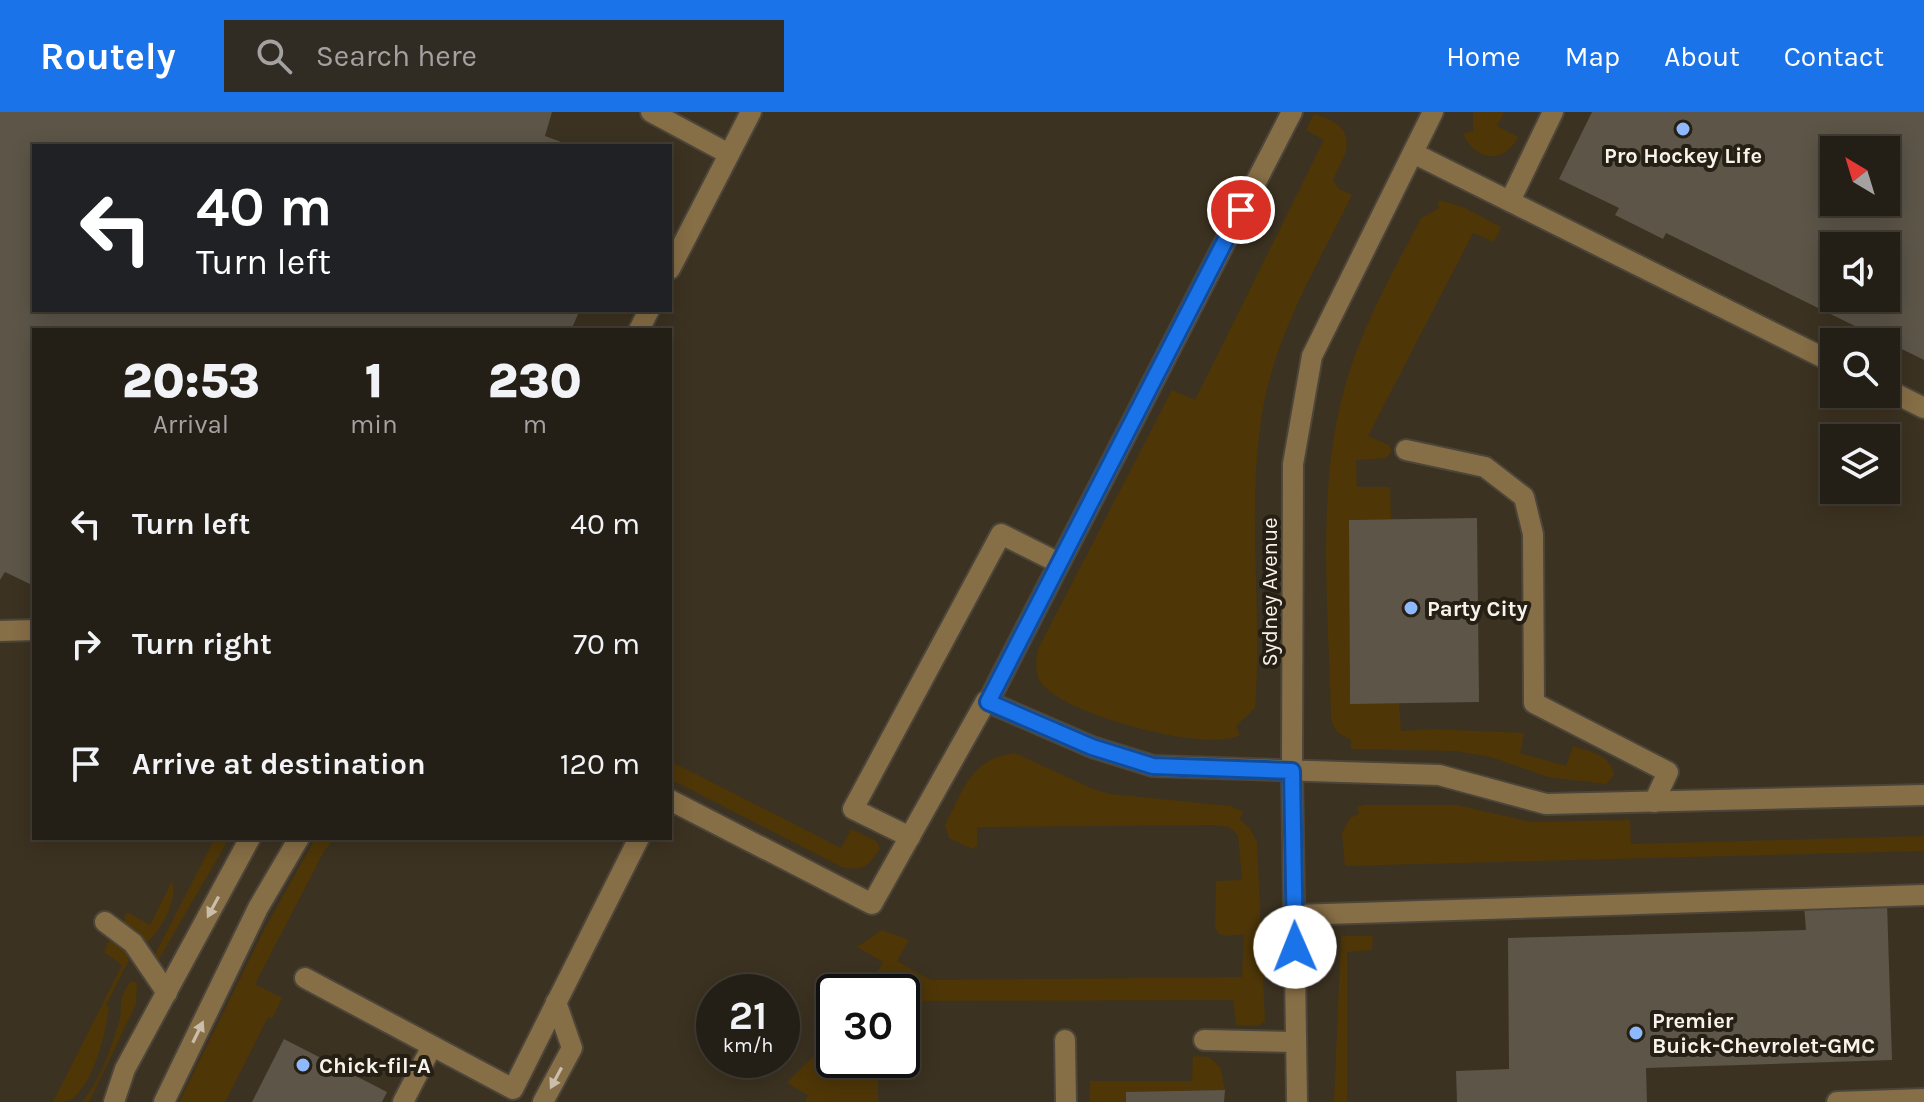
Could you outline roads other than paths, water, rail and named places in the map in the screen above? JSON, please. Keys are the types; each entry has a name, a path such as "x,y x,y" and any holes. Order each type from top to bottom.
{"street":[{"path":"651,112 729,154"},
{"path":"672,265 751,112"},
{"path":"672,801 872,904 988,702 1292,112"},
{"name":"Sydney Avenue","path":"1297,1102 1292,771 1293,464 1312,356 1433,112"},
{"path":"1510,201 1553,112"},
{"path":"1413,153 1820,356"},
{"path":"1900,396 1924,408"},
{"path":"1406,450 1485,467 1524,497 1533,534 1534,703 1668,772 1654,802"},
{"path":"910,837 853,809 1001,534 1059,563"},
{"path":"0,631 32,630"},
{"path":"988,702 1092,747 1153,766 1439,775 1546,804 1924,795"},
{"path":"114,1102 125,1069 249,840"},
{"path":"164,1102 258,908 298,840"},
{"path":"305,978 513,1089 638,840"},
{"path":"1294,915 1924,895"},
{"path":"105,922 133,943 167,993"},
{"path":"543,1102 572,1048 556,1002"},
{"path":"1065,1040 1066,1102"},
{"path":"1204,1040 1296,1042"},
{"path":"403,1102 432,1046"},
{"path":"1837,1102 1924,1099"}],"place":[{"name":"Pro Hockey Life","path":"1683,129"},
{"name":"Party City","path":"1411,608"},
{"name":"Premier Buick-Chevrolet-GMC","path":"1636,1033"},
{"name":"Chick-fil-A","path":"303,1065"}]}
